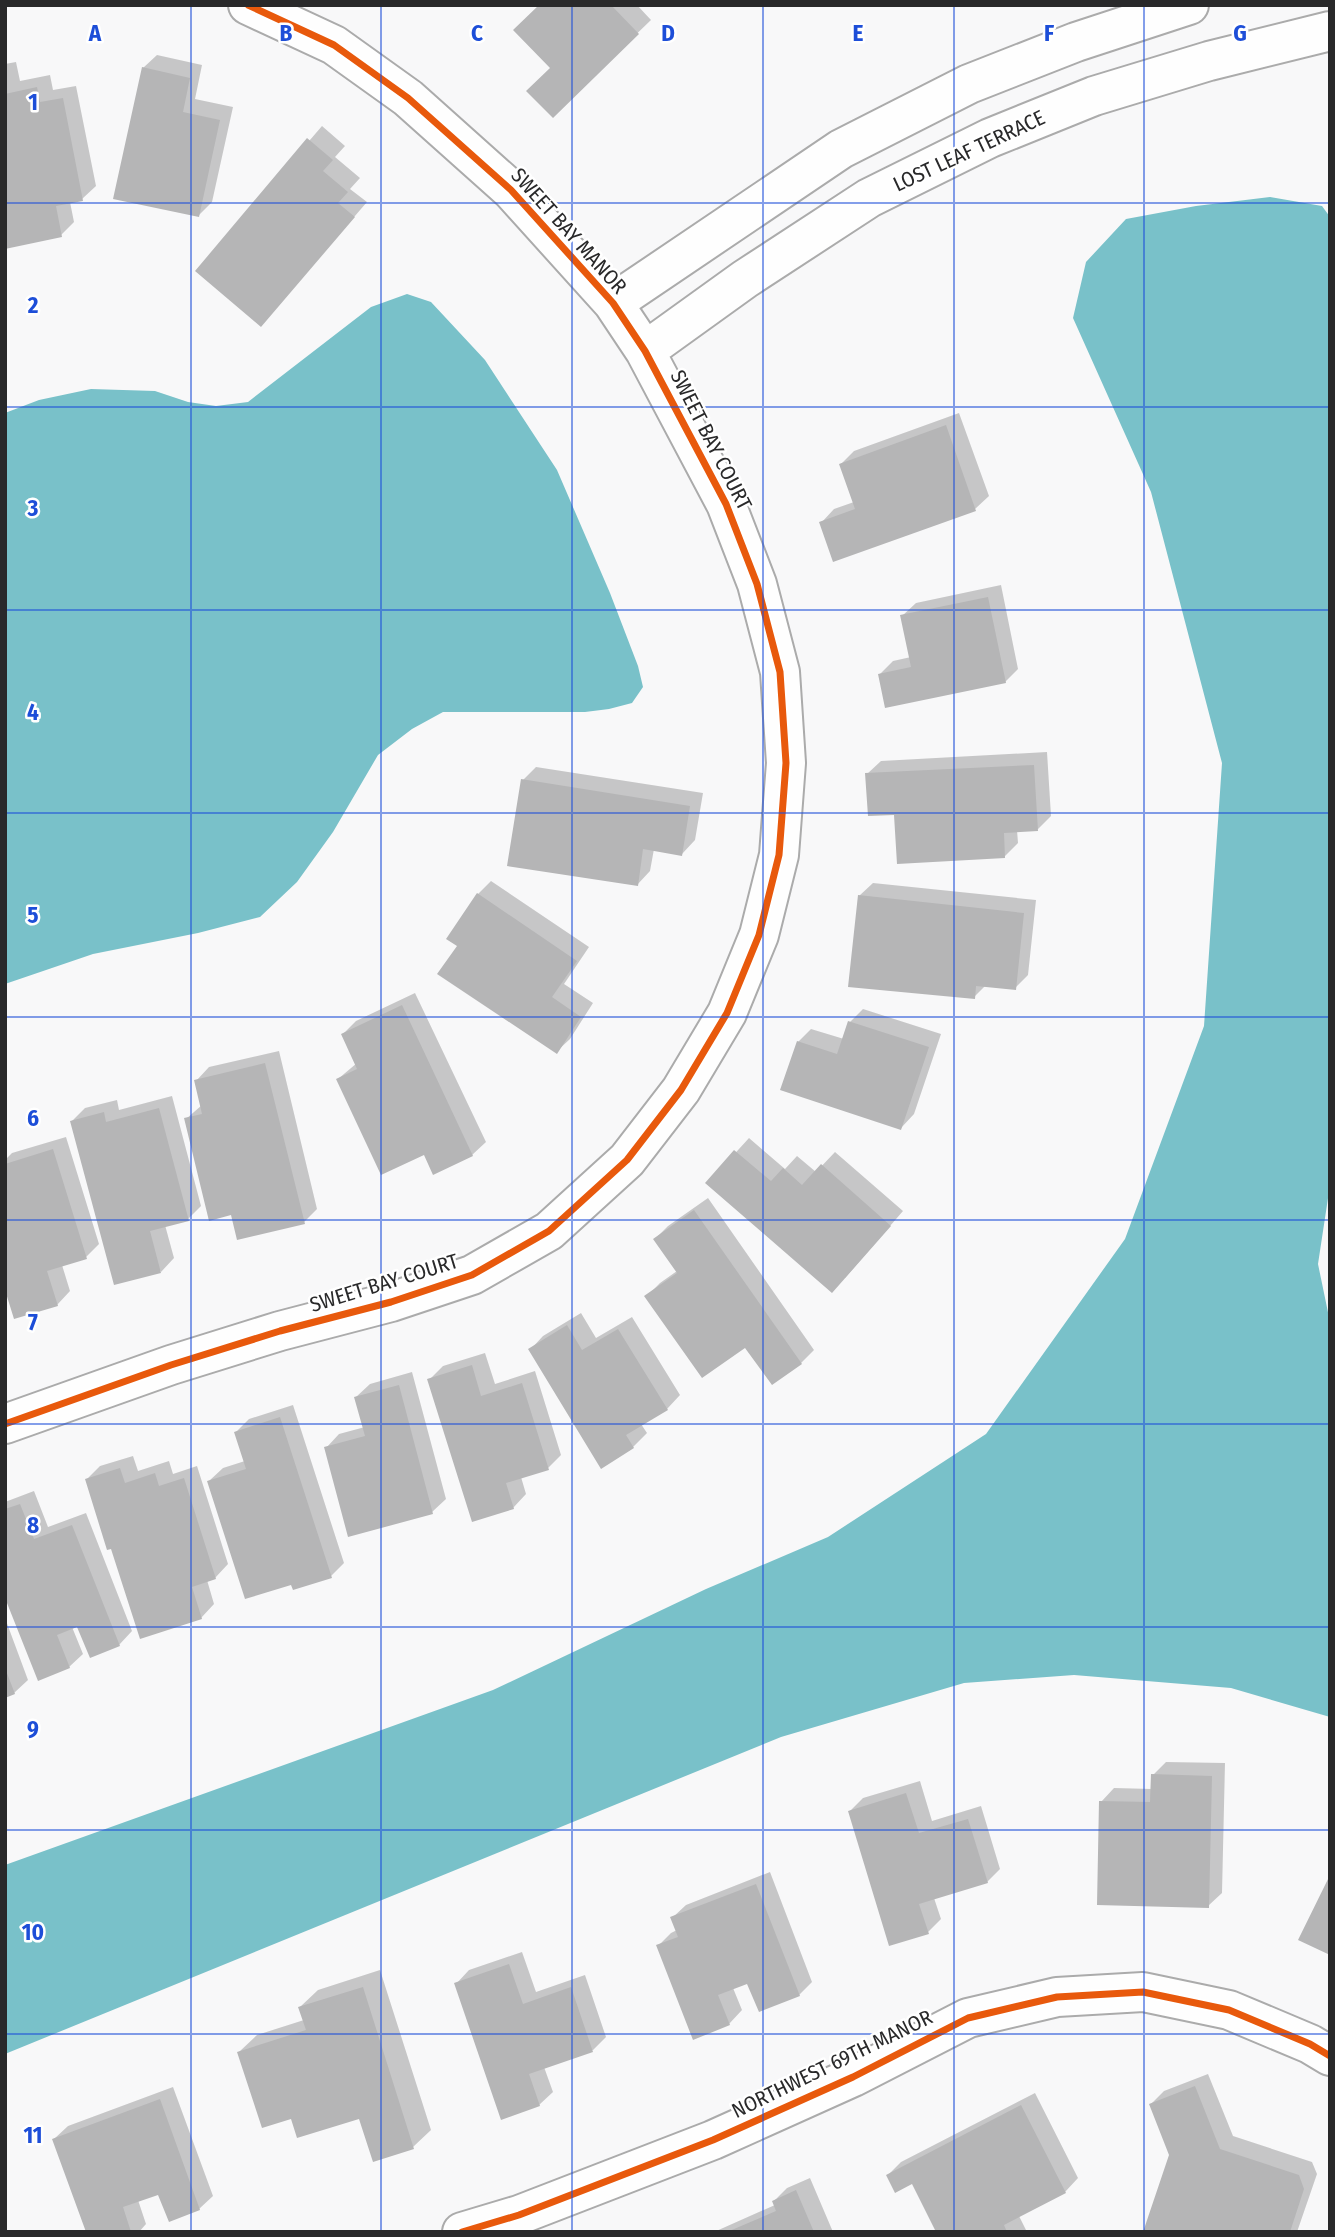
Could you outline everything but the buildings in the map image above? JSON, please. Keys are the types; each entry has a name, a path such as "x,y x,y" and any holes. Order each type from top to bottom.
{"street":[{"name":"SWEET BAY MANOR","path":"248,5 334,45 408,98 511,190 613,303 645,351"},
{"path":"613,303 841,149 969,85 1076,42 1189,5"},
{"name":"LOST LEAF TERRACE","path":"645,351 745,279 869,198 990,138 1094,96 1326,22"},
{"name":"SWEET BAY COURT","path":"5,1423 171,1365 281,1331 391,1302 472,1275 549,1231 627,1160 681,1090 727,1013 759,935 779,855 786,763 780,672 757,584 726,504 645,351"},
{"name":"NORTHWEST 69TH MANOR","path":"462,2232 519,2215 713,2140 853,2077 968,2018 1057,1997 1143,1992 1229,2010 1310,2043 1330,2056"}],"water":[{"path":"1270,197 1322,206 1330,217 1330,1185 1318,1264 1330,1322 1330,1717 1231,1688 1074,1675 964,1683 781,1737 5,2054 5,1865 493,1690 706,1589 828,1537 986,1434 1125,1239 1204,1026 1222,763 1151,492 1073,318 1086,262 1126,219 1196,206"},
{"path":"407,294 431,302 485,360 557,470 610,593 638,666 643,687 632,703 585,712 443,712 412,729 378,755 333,832 297,882 260,917 198,933 93,954 5,984 5,413 39,400 91,389 155,391 188,402 216,406 248,402 371,307"}],"cycle path":[{"path":"5,1424 171,1365 280,1331 391,1302 472,1275 549,1231 627,1160 681,1090 727,1013 759,935 779,855 786,763 780,672 757,584 726,504 645,351 613,303 511,190 408,98 334,45 248,5"},
{"path":"462,2232 519,2215 713,2140 853,2077 968,2018 1057,1997 1143,1992 1229,2010 1310,2044 1330,2056"}]}
